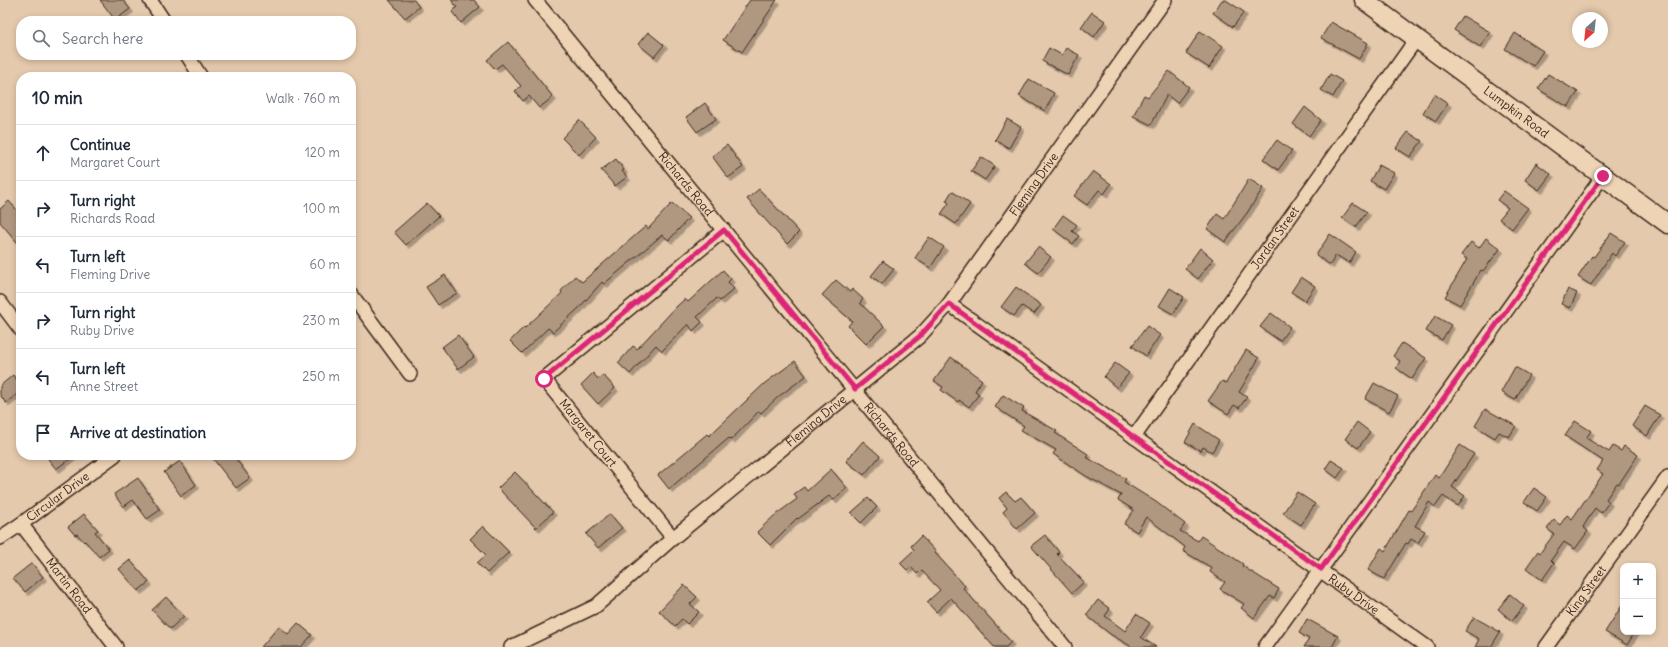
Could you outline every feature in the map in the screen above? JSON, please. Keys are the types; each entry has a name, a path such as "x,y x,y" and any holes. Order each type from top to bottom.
{"main road":[{"name":"Lumpkin Road","path":"1364,0 1668,224"}],"street":[{"path":"150,0 161,16"},
{"name":"Richards Road","path":"535,0 1065,647"},
{"name":"Fleming Drive","path":"511,647 596,606 673,538 920,336 949,304 1165,0"},
{"name":"Jordan Street","path":"1134,437 1417,38"},
{"path":"190,60 198,72"},
{"path":"1265,647 1603,176"},
{"name":"Margaret Court","path":"673,538 544,379 724,230"},
{"path":"356,301 410,374"},
{"path":"0,302 16,323"},
{"name":"Ruby Drive","path":"949,304 1321,569 1427,647"},
{"name":"Circular Drive","path":"0,538 107,460"},
{"name":"King Street","path":"1546,647 1668,477"},
{"name":"Martin Road","path":"21,524 116,647"}],"building":[{"path":"100,0 123,0 130,9 120,16 112,16"},
{"path":"389,0 414,0 419,7 405,18"},
{"path":"451,0 474,0 480,7 461,23 452,12 457,7"},
{"path":"750,0 777,0 742,52 723,40"},
{"path":"1222,0 1226,0 1244,12 1233,27 1213,13"},
{"path":"1092,12 1105,21 1094,37 1081,27"},
{"path":"1463,16 1490,32 1480,47 1454,30"},
{"path":"1331,22 1368,43 1359,59 1321,38"},
{"path":"1200,31 1223,46 1209,68 1186,53"},
{"path":"648,32 664,45 654,57 638,44"},
{"path":"1515,33 1543,51 1533,66 1505,49"},
{"path":"508,42 553,97 539,108 529,96 523,101 515,91 521,86 502,64 495,69 487,60"},
{"path":"1049,48 1062,55 1066,48 1079,55 1068,75 1042,61"},
{"path":"1169,71 1189,87 1177,103 1167,95 1151,125 1133,116 1144,95 1148,97"},
{"path":"1330,74 1342,81 1333,97 1321,90"},
{"path":"1548,74 1578,92 1568,107 1538,89"},
{"path":"1029,79 1054,93 1045,111 1019,96"},
{"path":"1434,94 1448,103 1436,121 1423,113"},
{"path":"705,103 716,119 697,132 686,117"},
{"path":"1305,107 1321,120 1309,136 1293,124"},
{"path":"1007,119 1021,127 1009,148 995,140"},
{"path":"579,120 596,137 579,155 562,138"},
{"path":"1408,132 1422,141 1410,157 1396,148"},
{"path":"1277,140 1292,151 1278,170 1263,159"},
{"path":"727,145 743,167 728,178 712,156"},
{"path":"981,157 995,166 985,180 971,171"},
{"path":"616,159 627,177 615,186 601,170"},
{"path":"1536,163 1551,174 1539,190 1525,180"},
{"path":"1379,165 1394,173 1384,189 1370,181"},
{"path":"1093,171 1111,184 1104,194 1099,190 1087,205 1074,196"},
{"path":"1249,179 1263,188 1247,213 1225,242 1207,229 1217,214 1224,219"},
{"path":"759,189 799,232 787,244 747,199"},
{"path":"952,191 970,204 956,224 941,214 949,203 946,201"},
{"path":"1504,191 1528,208 1512,229 1499,219 1508,208 1497,200"},
{"path":"9,201 16,209 16,241 0,222 0,209"},
{"path":"427,203 439,216 406,245 394,232"},
{"path":"672,203 689,218 669,240 662,235 604,284 602,282 579,308 553,332 548,328 522,353 510,341 562,293 561,291 575,276 582,282 646,226 648,229"},
{"path":"1353,203 1367,212 1356,227 1342,218"},
{"path":"1063,215 1077,225 1072,231 1079,236 1073,244 1053,229"},
{"path":"1611,233 1625,242 1615,256 1612,253 1591,285 1578,277 1592,256 1594,257"},
{"path":"1330,234 1356,252 1349,263 1336,255 1330,265 1316,255"},
{"path":"929,237 944,247 930,268 915,258"},
{"path":"1486,238 1500,249 1483,271 1481,270 1460,305 1445,297 1467,259 1461,255 1471,242 1479,248"},
{"path":"1038,247 1051,257 1038,273 1025,263"},
{"path":"1200,248 1213,259 1198,279 1185,269"},
{"path":"883,261 894,269 882,284 871,276"},
{"path":"723,270 731,279 728,282 734,289 720,301 717,298 697,317 702,322 693,331 688,324 662,351 656,345 630,374 618,363 633,346 637,349 677,306 685,299 688,302"},
{"path":"445,275 457,293 438,305 426,287"},
{"path":"1301,277 1315,286 1305,301 1291,292"},
{"path":"836,280 850,292 852,289 863,299 860,303 884,326 866,344 848,326 852,321 822,295"},
{"path":"1016,287 1041,305 1034,314 1022,306 1014,316 1001,307"},
{"path":"1170,288 1184,297 1173,314 1159,306"},
{"path":"1568,289 1577,293 1570,308 1561,304"},
{"path":"1271,313 1290,327 1280,341 1260,327"},
{"path":"1435,316 1451,325 1442,340 1426,331"},
{"path":"1147,326 1160,335 1146,356 1132,346"},
{"path":"458,335 474,357 458,369 442,347"},
{"path":"1402,343 1426,358 1412,379 1396,368 1400,361 1393,356"},
{"path":"1246,350 1259,358 1239,392 1247,397 1239,408 1234,405 1228,414 1208,401 1222,381 1226,383"},
{"path":"951,357 982,380 975,391 979,394 969,407 959,400 958,402 941,390 943,387 934,381"},
{"path":"795,361 806,376 778,397 761,413 759,411 731,440 729,438 669,489 658,475 707,434 709,436 765,383"},
{"path":"1115,363 1129,373 1117,388 1104,377"},
{"path":"1515,367 1529,375 1515,400 1501,392"},
{"path":"593,373 598,379 603,375 615,388 598,404 581,385"},
{"path":"13,375 16,379 16,395 6,403 0,395 0,386"},
{"path":"1374,383 1398,396 1389,412 1365,399"},
{"path":"1003,395 1024,408 1022,411 1057,431 1055,433 1088,454 1086,457 1126,479 1124,482 1156,502 1185,524 1180,531 1198,541 1201,536 1243,564 1242,566 1279,589 1274,598 1270,596 1254,618 1241,608 1244,604 1220,589 1225,582 1210,572 1212,568 1183,551 1185,547 1146,517 1137,532 1124,524 1134,510 1118,500 1121,495 1086,476 1053,454 1056,450 1021,430 1024,426 995,407"},
{"path":"1645,406 1660,415 1647,436 1632,426"},
{"path":"1485,409 1516,426 1509,437 1499,432 1495,438 1475,426"},
{"path":"1575,421 1591,431 1586,438 1609,452 1613,446 1621,451 1624,446 1638,455 1619,484 1617,483 1606,499 1609,502 1601,513 1595,508 1583,527 1588,531 1575,549 1564,542 1551,560 1554,563 1542,580 1526,568 1538,551 1540,553 1554,534 1547,529 1554,520 1560,525 1567,515 1572,519 1603,474 1597,470 1603,461 1565,436"},
{"path":"1357,422 1370,432 1358,448 1345,439"},
{"path":"1195,424 1219,440 1212,452 1203,447 1201,451 1185,442"},
{"path":"863,441 880,456 864,475 846,461"},
{"path":"1460,445 1474,454 1452,487 1465,496 1458,506 1443,496 1435,507 1429,502 1415,526 1425,531 1418,543 1411,539 1408,544 1406,543 1384,579 1368,570 1381,548 1385,551 1409,510 1411,511 1435,475 1439,478"},
{"path":"49,460 68,460 56,469"},
{"path":"214,460 237,460 250,478 236,488"},
{"path":"1331,460 1344,468 1337,478 1325,469"},
{"path":"180,461 196,485 181,496 164,472"},
{"path":"831,469 847,488 833,500 829,496 798,519 797,518 770,545 757,532 775,515 797,499 794,494 804,487 807,491"},
{"path":"515,472 553,512 536,528 498,488"},
{"path":"138,478 160,510 147,519 133,500 123,507 114,494"},
{"path":"1534,488 1547,497 1537,511 1524,502"},
{"path":"1006,492 1015,501 1021,497 1035,513 1017,529 1003,512 1007,508 999,498"},
{"path":"1297,492 1315,504 1301,525 1283,513"},
{"path":"868,498 877,507 861,523 851,513"},
{"path":"84,514 98,530 95,532 109,549 99,557 85,541 84,542 77,534 75,535 68,527"},
{"path":"610,514 622,528 598,548 586,534"},
{"path":"483,526 509,552 487,573 477,563 486,555 470,539"},
{"path":"1045,535 1059,552 1057,554 1084,582 1072,593 1031,546"},
{"path":"921,536 965,586 963,588 1011,642 1006,647 994,647 951,598 936,612 927,602 940,590 921,570 917,574 911,567 907,570 900,563 914,550 911,546"},
{"path":"130,560 149,582 138,591 119,569"},
{"path":"32,563 43,577 25,592 13,578"},
{"path":"684,585 697,597 690,604 699,612 687,624 682,619 675,626 659,611"},
{"path":"1510,594 1524,606 1512,621 1498,609"},
{"path":"166,597 184,616 170,629 152,610"},
{"path":"1098,600 1110,609 1105,616 1125,631 1136,614 1150,623 1141,637 1156,647 1132,647 1110,634 1086,615"},
{"path":"1620,609 1620,635 1633,635 1627,645 1605,632"},
{"path":"1474,617 1500,632 1491,647 1475,647 1479,639 1465,631"},
{"path":"1307,619 1338,636 1332,647 1304,647 1309,639 1299,633"},
{"path":"298,623 312,635 301,647 261,647 279,626 288,634"}],"route":[{"path":"544,379 724,230 855,389 920,336 949,304 1321,569 1603,176"}]}
